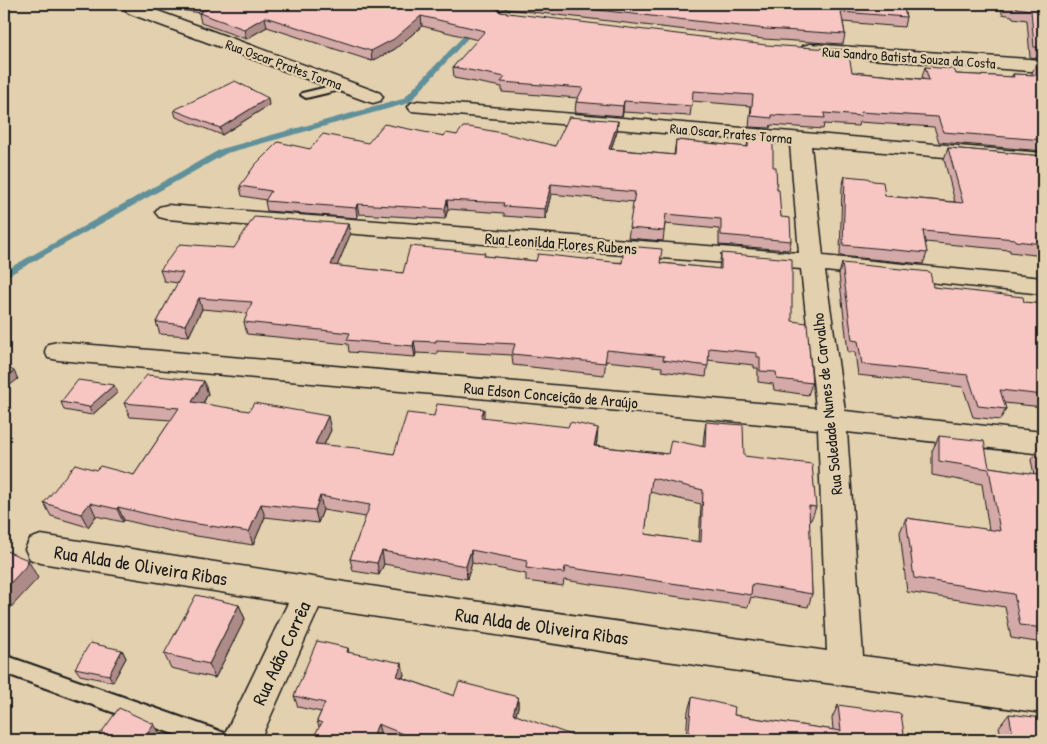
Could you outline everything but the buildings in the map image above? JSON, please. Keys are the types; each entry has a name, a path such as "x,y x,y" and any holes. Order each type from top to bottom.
{"street":[{"name":"Rua Oscar Prates Torma","path":"130,4 134,9 373,97"},
{"name":"Rua Sandro Batista Souza da Costa","path":"793,49 1043,66"},
{"name":"Rua Oscar Prates Torma","path":"418,107 1043,160"},
{"name":"Rua Soledade Nunes de Carvalho","path":"800,139 812,262 832,420 846,670"},
{"name":"Rua Leonilda Flores Rubens","path":"168,212 812,262 1043,286"},
{"name":"Rua Edson Conceição de Araújo","path":"58,351 832,420 1043,443"},
{"name":"Rua Alda de Oliveira Ribas","path":"41,549 309,593 846,670 1043,696"},
{"name":"Rua Adão Corrêa","path":"241,740 309,593"}],"lane":[{"path":"306,95 344,86"},
{"path":"4,664 217,740"}],"waterway":[{"path":"4,275 224,151 406,101 474,28"}]}
